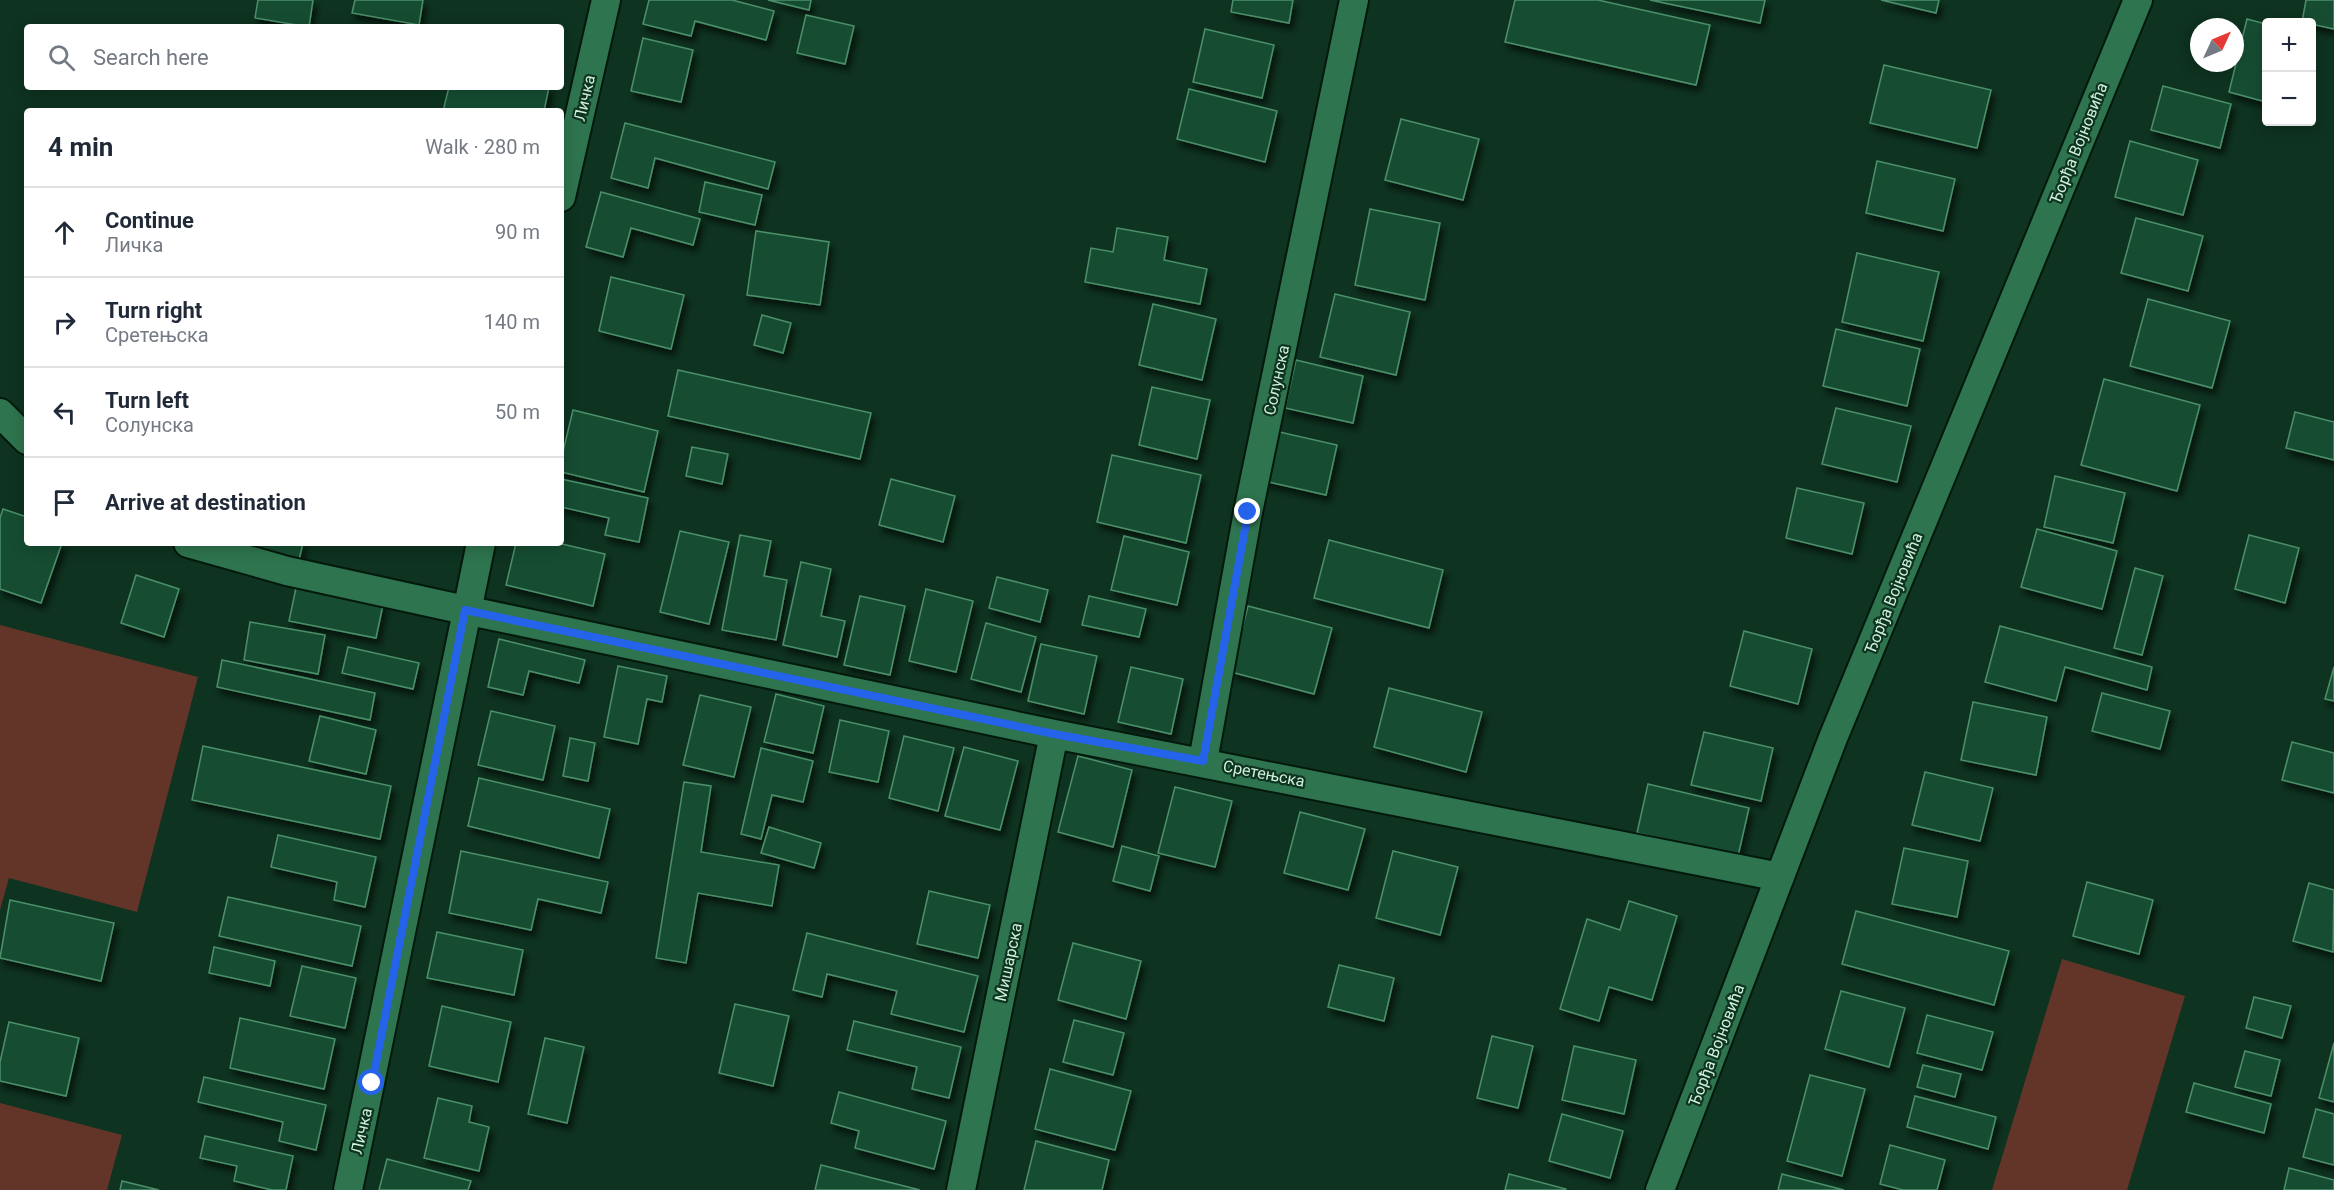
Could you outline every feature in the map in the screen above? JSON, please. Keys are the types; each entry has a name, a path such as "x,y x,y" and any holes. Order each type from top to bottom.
{"street":[{"name":"Личка","path":"564,183 606,0"},
{"name":"Солунска","path":"1203,761 1248,512 1354,0"},
{"name":"Ђорђа Војновића","path":"1660,1190 1833,738 2138,0"},
{"path":"0,413 24,437"},
{"name":"Сретењска","path":"199,546 287,571 1054,734 1203,761 1780,877"},
{"name":"Личка","path":"348,1190 372,1083 465,610 480,546"},
{"name":"Мишарска","path":"961,1190 1054,734"}],"shaded area":[{"path":"0,625 198,677 137,912 9,878 0,910"},
{"path":"2062,959 2185,996 2127,1190 1992,1190"},
{"path":"0,1103 122,1135 107,1190 0,1190"}],"building":[{"path":"258,0 313,0 309,24 291,24 255,18"},
{"path":"355,0 423,0 419,24 352,13"},
{"path":"649,0 732,0 774,11 766,40 695,21 691,36 643,24"},
{"path":"768,0 811,0 809,10"},
{"path":"1233,0 1293,0 1289,23 1231,12"},
{"path":"1515,0 1598,0 1710,25 1696,85 1505,42"},
{"path":"1650,0 1765,0 1760,23"},
{"path":"1881,0 1939,0 1936,13"},
{"path":"2306,0 2334,0 2334,29 2316,25 2316,18 2303,18"},
{"path":"806,15 854,26 845,64 797,53"},
{"path":"2247,19 2262,23 2262,101 2229,92 2234,72 2244,72 2244,31"},
{"path":"1205,29 1274,45 1262,98 1193,82"},
{"path":"643,38 693,50 681,102 631,91"},
{"path":"1884,65 1991,90 1977,148 1870,123"},
{"path":"2163,86 2231,104 2220,148 2151,130"},
{"path":"1189,89 1277,111 1265,162 1177,139"},
{"path":"448,90 548,90 545,108 444,108"},
{"path":"1401,119 1479,139 1463,200 1385,180"},
{"path":"625,123 775,162 768,189 655,158 648,188 611,178"},
{"path":"2130,141 2198,160 2183,215 2115,197"},
{"path":"1877,161 1955,179 1943,231 1866,213"},
{"path":"705,182 762,195 755,225 699,212"},
{"path":"601,192 700,219 693,245 631,228 623,257 586,247"},
{"path":"1370,209 1440,223 1425,300 1355,285"},
{"path":"2136,218 2203,236 2188,291 2121,273"},
{"path":"1117,228 1168,237 1164,260 1207,269 1200,304 1085,282 1091,248 1113,252"},
{"path":"756,231 829,242 820,305 747,295"},
{"path":"1857,253 1939,272 1923,341 1842,322"},
{"path":"611,277 684,295 671,349 599,331"},
{"path":"1335,294 1410,312 1396,375 1320,357"},
{"path":"2148,299 2230,321 2212,388 2130,366"},
{"path":"1153,304 1216,319 1202,380 1139,365"},
{"path":"762,315 791,323 783,353 754,345"},
{"path":"1836,329 1920,349 1907,406 1823,386"},
{"path":"1296,360 1363,376 1353,423 1285,408"},
{"path":"678,370 871,413 860,459 668,416"},
{"path":"2104,379 2200,405 2177,491 2081,465"},
{"path":"1152,387 1210,400 1197,459 1139,445"},
{"path":"1836,408 1911,426 1897,482 1822,464"},
{"path":"573,410 658,431 644,492 564,473 564,448"},
{"path":"2295,412 2334,422 2334,460 2286,448"},
{"path":"1275,431 1337,445 1326,495 1264,481"},
{"path":"692,447 728,454 722,484 686,476"},
{"path":"1112,455 1201,475 1186,543 1097,522"},
{"path":"2055,476 2125,493 2113,543 2044,527"},
{"path":"891,479 955,496 943,542 879,525"},
{"path":"564,480 648,498 639,542 605,535 609,518 564,508"},
{"path":"1797,488 1864,503 1852,554 1786,538"},
{"path":"3,509 24,516 24,546 61,546 41,603 0,589 0,518"},
{"path":"2037,529 2117,551 2102,609 2021,587"},
{"path":"680,531 729,542 709,624 660,612"},
{"path":"740,535 771,541 764,576 787,580 776,640 722,630"},
{"path":"2249,535 2299,548 2285,603 2235,589"},
{"path":"1124,536 1189,552 1177,605 1111,590"},
{"path":"1329,540 1443,570 1429,628 1314,598"},
{"path":"564,544 605,554 593,606 506,585 515,546"},
{"path":"241,546 302,546 299,560"},
{"path":"801,562 831,569 821,616 845,621 837,657 783,645"},
{"path":"2135,568 2163,576 2142,655 2114,648"},
{"path":"136,575 179,589 164,637 121,623"},
{"path":"997,577 1048,590 1040,622 989,608"},
{"path":"297,583 384,600 376,638 289,621"},
{"path":"926,589 973,601 956,672 909,661"},
{"path":"860,596 905,606 890,675 844,665"},
{"path":"1089,596 1146,609 1139,637 1082,625"},
{"path":"1248,606 1332,628 1314,694 1231,672"},
{"path":"250,622 325,635 318,674 244,660"},
{"path":"986,623 1036,637 1021,692 971,679"},
{"path":"2000,626 2152,667 2147,690 2065,667 2056,701 1985,682"},
{"path":"1744,631 1812,649 1798,704 1730,686"},
{"path":"499,639 585,660 579,683 529,671 523,695 488,687"},
{"path":"1041,644 1097,656 1084,714 1028,701"},
{"path":"348,647 419,663 413,689 342,673"},
{"path":"222,660 375,693 370,720 217,687"},
{"path":"618,666 667,676 662,702 647,699 638,744 604,737"},
{"path":"1131,667 1183,679 1171,734 1118,722"},
{"path":"2334,667 2334,701 2325,699"},
{"path":"1389,688 1482,712 1466,772 1374,747"},
{"path":"2102,693 2170,711 2160,749 2092,731"},
{"path":"776,694 824,706 813,753 764,742"},
{"path":"700,695 751,707 734,777 683,765"},
{"path":"1973,702 2047,717 2036,775 1961,760"},
{"path":"491,711 555,726 543,780 478,765"},
{"path":"320,716 376,730 366,774 309,761"},
{"path":"840,720 889,731 878,782 829,772"},
{"path":"1704,732 1773,748 1761,801 1691,785"},
{"path":"904,736 954,748 938,811 889,798"},
{"path":"570,738 595,743 588,781 563,776"},
{"path":"2292,742 2334,753 2334,793 2282,780"},
{"path":"203,746 391,786 380,839 192,800"},
{"path":"964,747 1018,761 1000,830 945,816"},
{"path":"761,748 813,761 803,802 772,795 761,839 741,834"},
{"path":"1078,756 1132,770 1113,847 1058,832"},
{"path":"1925,772 1993,788 1980,841 1912,825"},
{"path":"479,778 610,809 599,858 468,826"},
{"path":"684,782 711,786 701,852 779,865 772,906 698,893 686,963 656,958"},
{"path":"1648,784 1749,808 1738,856 1637,833"},
{"path":"1175,787 1232,801 1215,867 1158,853"},
{"path":"1300,812 1365,829 1348,890 1284,873"},
{"path":"769,827 821,843 814,868 761,853"},
{"path":"278,835 376,857 365,907 334,900 337,882 271,867"},
{"path":"1122,846 1159,856 1150,891 1113,881"},
{"path":"1904,848 1968,861 1957,917 1892,904"},
{"path":"461,851 608,882 601,913 538,899 531,930 449,913"},
{"path":"1393,851 1458,867 1440,935 1376,918"},
{"path":"2087,882 2153,900 2139,954 2073,936"},
{"path":"2309,883 2334,890 2333,952 2293,941"},
{"path":"929,891 990,905 978,958 917,944"},
{"path":"228,897 361,926 352,966 219,936"},
{"path":"10,900 114,923 101,981 0,958"},
{"path":"1629,901 1677,916 1652,1000 1609,987 1599,1021 1560,1009 1587,919 1620,930"},
{"path":"1856,911 2009,951 1994,1005 1842,964"},
{"path":"437,932 523,950 514,995 427,978"},
{"path":"807,933 978,976 964,1032 891,1014 897,991 827,974 822,997 793,990"},
{"path":"1073,943 1141,961 1126,1019 1058,1000"},
{"path":"214,947 275,961 270,986 209,973"},
{"path":"1339,965 1394,978 1384,1021 1328,1007"},
{"path":"302,966 356,978 345,1028 290,1016"},
{"path":"1841,991 1905,1008 1889,1067 1825,1049"},
{"path":"2254,997 2291,1006 2282,1038 2246,1028"},
{"path":"735,1004 789,1016 773,1086 719,1073"},
{"path":"442,1006 511,1022 498,1082 429,1066"},
{"path":"1927,1015 1993,1032 1982,1070 1917,1053"},
{"path":"240,1018 335,1039 324,1089 230,1068"},
{"path":"1074,1020 1124,1033 1113,1075 1063,1062"},
{"path":"854,1021 961,1047 949,1098 912,1089 917,1067 847,1050"},
{"path":"9,1022 79,1038 66,1096 0,1081 0,1062"},
{"path":"1492,1036 1533,1046 1518,1108 1477,1098"},
{"path":"545,1038 584,1047 567,1123 528,1114"},
{"path":"2334,1043 2334,1102 2319,1098"},
{"path":"1574,1046 1636,1060 1624,1114 1562,1100"},
{"path":"2245,1051 2280,1060 2271,1096 2235,1087"},
{"path":"1923,1065 1961,1074 1955,1097 1917,1087"},
{"path":"1050,1069 1131,1091 1115,1150 1035,1129"},
{"path":"1810,1075 1865,1089 1842,1176 1787,1161"},
{"path":"204,1077 326,1105 316,1150 279,1141 283,1122 198,1102"},
{"path":"2194,1083 2271,1104 2264,1133 2186,1112"},
{"path":"839,1092 946,1121 934,1169 855,1148 859,1131 831,1123"},
{"path":"1915,1096 1996,1117 1988,1149 1907,1127"},
{"path":"438,1098 472,1106 469,1122 489,1127 479,1171 424,1158"},
{"path":"2316,1109 2334,1114 2334,1165 2303,1157"},
{"path":"1562,1114 1623,1131 1610,1178 1549,1161"},
{"path":"205,1136 293,1156 286,1190 272,1190 234,1181 237,1166 200,1158"},
{"path":"1036,1141 1109,1160 1102,1190 1024,1190"},
{"path":"1890,1145 1945,1160 1937,1190 1903,1190 1880,1184"},
{"path":"387,1159 471,1181 468,1190 379,1190"},
{"path":"821,1165 920,1190 815,1190"},
{"path":"2289,1168 2334,1180 2334,1190 2284,1190"},
{"path":"1509,1174 1566,1189 1566,1190 1505,1190"},
{"path":"1782,1174 1844,1190 1778,1190"},
{"path":"122,1181 159,1190 120,1190"}],"route":[{"path":"372,1083 465,610 1054,734 1203,761 1248,512"}]}
